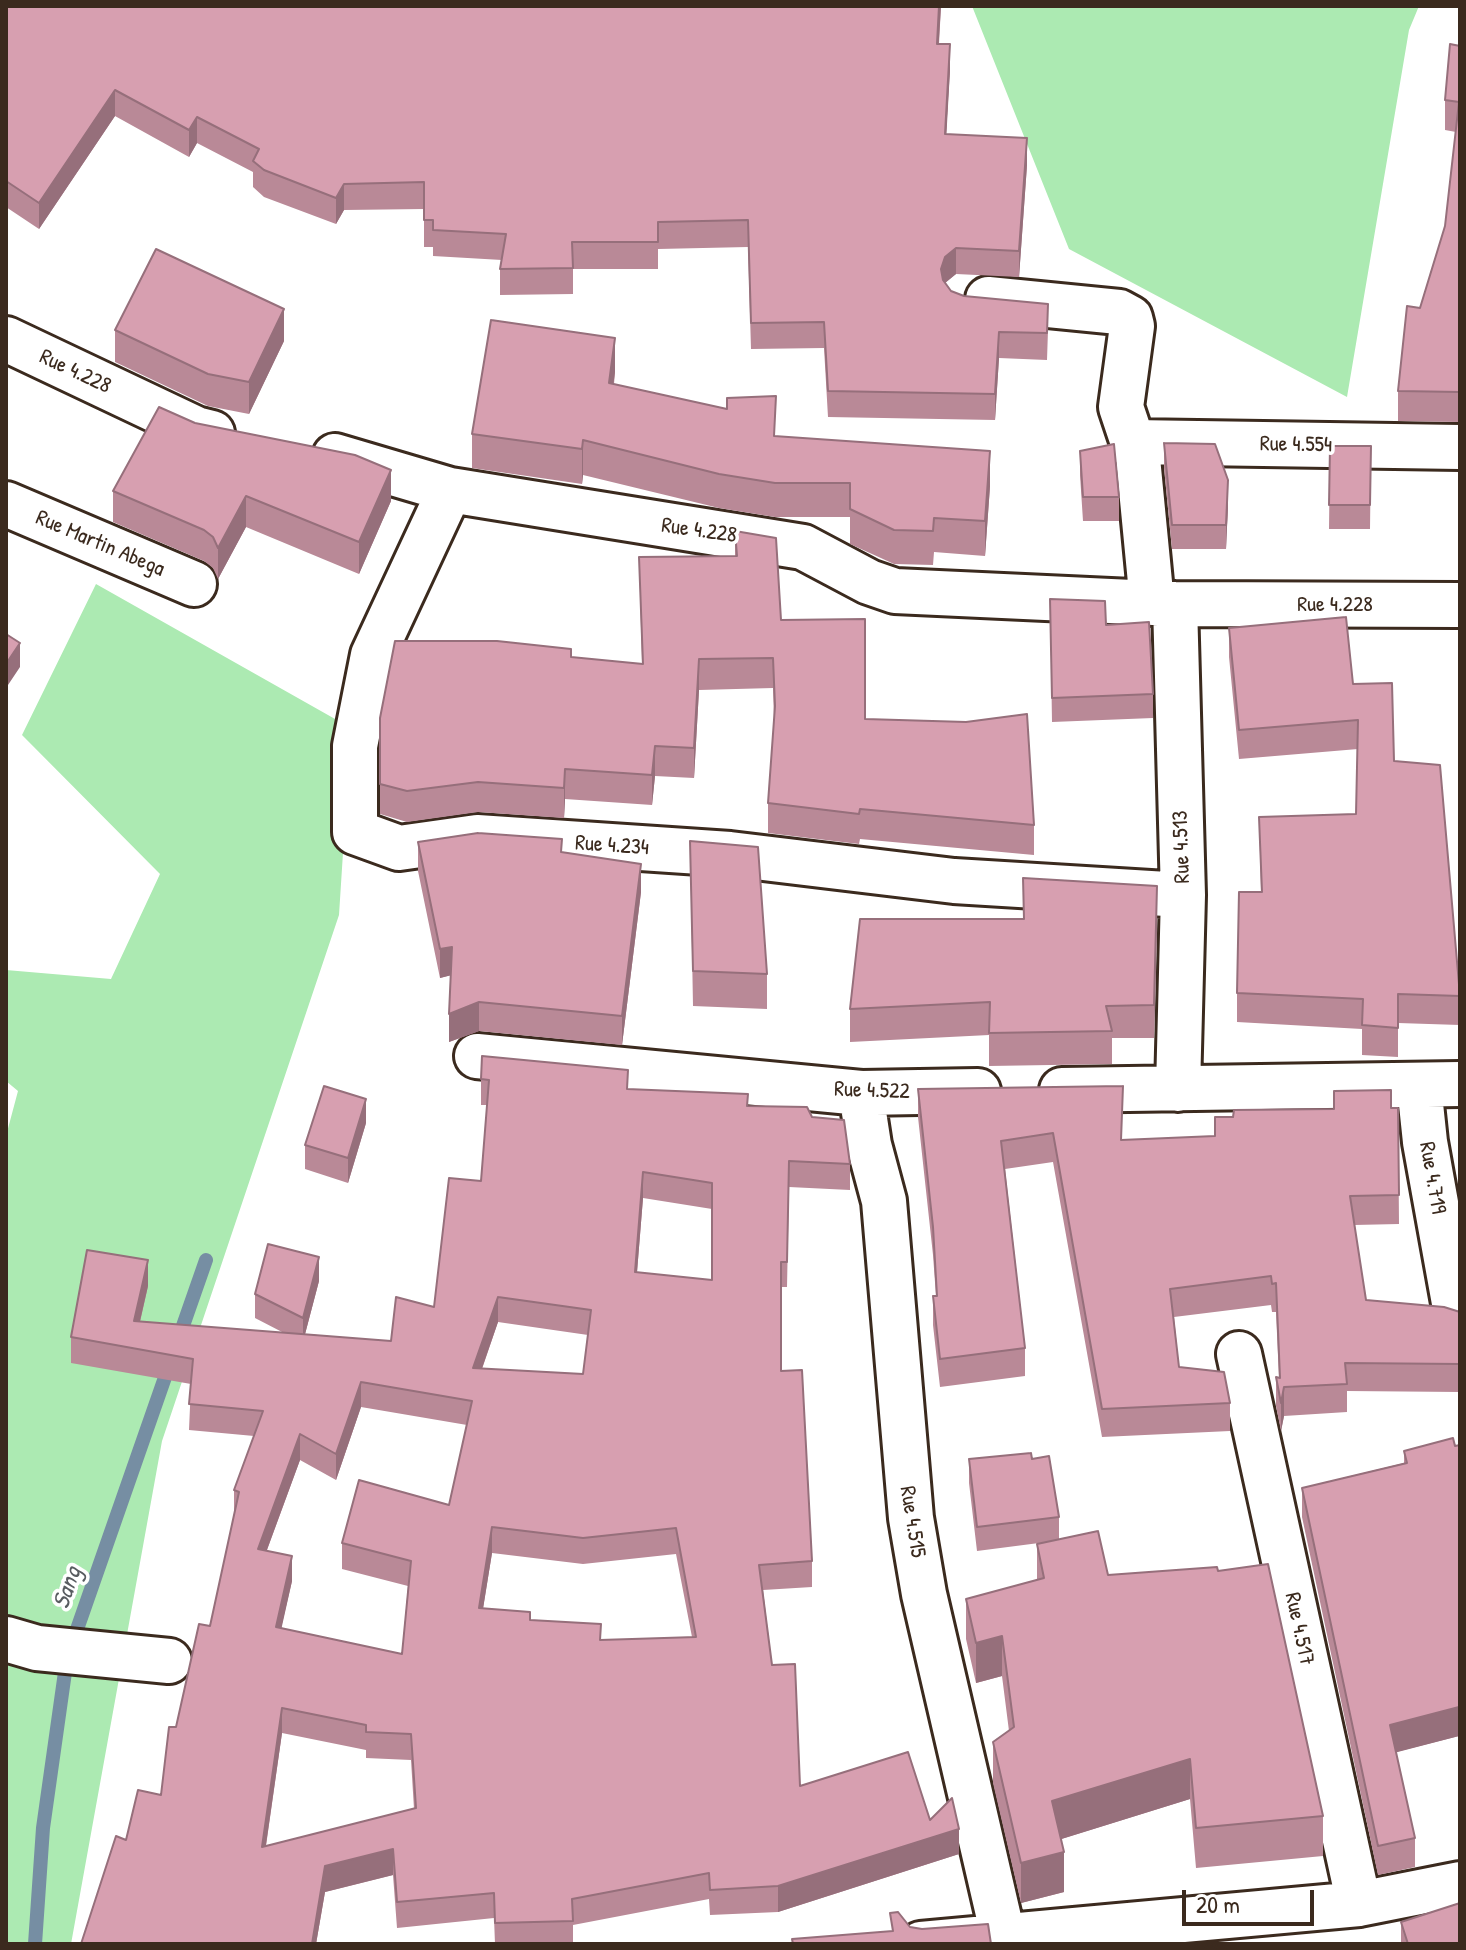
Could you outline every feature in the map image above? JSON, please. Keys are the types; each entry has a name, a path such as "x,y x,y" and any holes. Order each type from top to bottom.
{"street":[{"name":"Rue 4.513","path":"966,297 1119,312 1130,318 1132,326 1121,407 1138,458 1163,604 1183,895 1178,1089"},
{"name":"Rue 4.228","path":"6,339 196,429 253,440"},
{"name":"Rue 4.554","path":"1132,442 1460,447"},
{"name":"Rue 4.228","path":"300,449 361,462 450,490 521,500 624,521 789,544 816,552 869,582 895,591 1163,604 1460,605"},
{"name":"Rue 4.234","path":"450,490 373,655 355,746 355,832 399,848 477,837 730,854 954,881 1183,895"},
{"name":"Rue Martin Abega","path":"6,504 194,584"},
{"name":"Rue 4.522","path":"477,1056 861,1093 1440,1084"},
{"name":"Rue 4.719","path":"1440,1084 1425,1142 1456,1314 1460,1316"},
{"name":"Rue 4.515","path":"861,1093 869,1145 884,1201 911,1518 924,1594 1004,1940"},
{"name":"Rue 4.517","path":"1239,1354 1359,1904"},
{"path":"6,1639 37,1648 169,1661"},
{"path":"921,1944 1258,1929 1359,1904 1460,1884"}],"green space":[{"path":"972,6 1419,6 1409,30 1347,397 1069,249"},
{"path":"96,584 351,728 339,915 162,1441 71,1944 11,1944 6,1941 6,1136 18,1091 6,1081 6,970 111,979 160,874 22,735"}],"building":[{"path":"6,6 939,6 937,44 950,44 945,134 1027,138 1019,251 956,248 945,257 941,269 943,280 951,291 964,296 1048,304 1047,333 999,332 995,394 828,391 824,322 751,323 748,220 658,222 658,242 572,242 573,268 500,269 506,234 433,230 433,220 424,220 424,182 344,184 336,198 264,170 253,161 259,149 197,117 189,130 115,90 39,203 6,181"},
{"path":"1450,44 1460,46 1460,392 1398,391 1407,306 1420,308 1445,226 1459,102 1445,100"},
{"path":"156,249 284,309 249,382 208,374 115,330"},
{"path":"491,320 615,338 609,383 727,409 727,398 776,396 774,436 990,451 985,521 934,518 933,531 894,530 850,509 850,483 775,483 719,474 583,440 582,449 472,434"},
{"path":"159,407 195,423 355,455 391,470 359,542 246,496 218,548 213,537 204,530 113,491"},
{"path":"1164,443 1215,444 1228,480 1226,525 1172,525"},
{"path":"1114,444 1119,497 1083,497 1080,451"},
{"path":"1330,446 1371,446 1370,505 1329,505"},
{"path":"735,531 776,538 781,620 865,619 865,719 966,722 1027,714 1034,825 860,809 859,814 768,803 775,706 773,658 699,659 694,748 655,746 652,775 565,769 564,788 478,782 407,791 380,784 380,718 395,641 497,641 571,649 571,657 643,664 639,557 737,556"},
{"path":"1050,599 1105,601 1106,625 1149,622 1153,694 1052,698"},
{"path":"1346,617 1353,684 1392,683 1394,761 1440,765 1460,996 1398,994 1398,1028 1362,1025 1363,999 1237,993 1239,892 1262,892 1259,817 1356,814 1358,720 1239,730 1229,628"},
{"path":"6,634 20,643 6,664"},
{"path":"478,833 562,839 561,852 641,864 622,1016 479,1002 449,1014 452,947 440,949 418,842"},
{"path":"690,841 758,847 767,974 693,971"},
{"path":"1023,878 1157,886 1154,1005 1106,1006 1112,1031 989,1033 990,1002 850,1009 860,919 1024,919"},
{"path":"482,1056 628,1070 627,1089 748,1094 747,1106 807,1107 812,1117 844,1120 850,1164 789,1161 787,1262 781,1262 781,1371 802,1370 812,1561 759,1565 772,1665 795,1664 800,1786 908,1752 930,1820 952,1798 959,1829 778,1886 710,1890 709,1873 572,1899 573,1921 495,1923 494,1893 397,1902 393,1849 325,1866 312,1944 81,1944 116,1836 126,1840 138,1790 161,1795 169,1727 176,1727 199,1624 210,1626 239,1492 234,1490 263,1411 189,1404 193,1359 71,1337 87,1250 148,1260 134,1321 391,1341 396,1297 434,1307 449,1178 481,1181 489,1080 481,1079","holes":["643,1172 712,1183 712,1280 635,1272","498,1297 591,1310 583,1374 473,1368","361,1382 472,1401 449,1505 359,1480 342,1543 411,1561 402,1654 276,1627 292,1556 258,1549 300,1434 336,1454","492,1527 583,1538 676,1528 696,1637 600,1640 601,1624 530,1620 530,1612 479,1608","282,1708 366,1725 366,1732 411,1734 416,1808 262,1847"]},
{"path":"324,1086 366,1099 348,1158 305,1145"},
{"path":"1123,1086 1121,1140 1215,1136 1215,1117 1233,1117 1234,1110 1334,1109 1334,1091 1391,1090 1391,1108 1398,1108 1399,1195 1350,1196 1366,1300 1444,1307 1460,1312 1460,1364 1345,1363 1347,1384 1284,1387 1281,1403 1276,1377 1280,1378 1276,1283 1272,1284 1271,1276 1170,1289 1179,1367 1224,1372 1230,1403 1102,1409 1053,1133 1001,1141 1025,1348 940,1359 933,1296 937,1296 933,1227 918,1089"},
{"path":"268,1244 319,1257 303,1318 255,1294"},
{"path":"1453,1438 1455,1446 1460,1445 1460,1710 1459,1707 1390,1725 1415,1838 1378,1846 1302,1488 1407,1463 1404,1451"},
{"path":"1031,1453 1032,1459 1049,1456 1059,1517 977,1527 969,1459"},
{"path":"1098,1531 1108,1575 1217,1567 1218,1571 1268,1564 1323,1816 1196,1828 1190,1759 1052,1801 1064,1852 1021,1863 993,1742 1014,1727 1002,1636 976,1643 966,1599 1044,1578 1037,1544"},
{"path":"1460,1903 1460,1944 1408,1944 1401,1922"},
{"path":"898,1912 910,1927 922,1929 988,1924 991,1944 793,1944 792,1939 893,1931 890,1913"}],"waterway":[{"name":"Sang","path":"177,1343 206,1260"},
{"name":"Sang","path":"35,1944 43,1828 67,1658 170,1363"}]}
